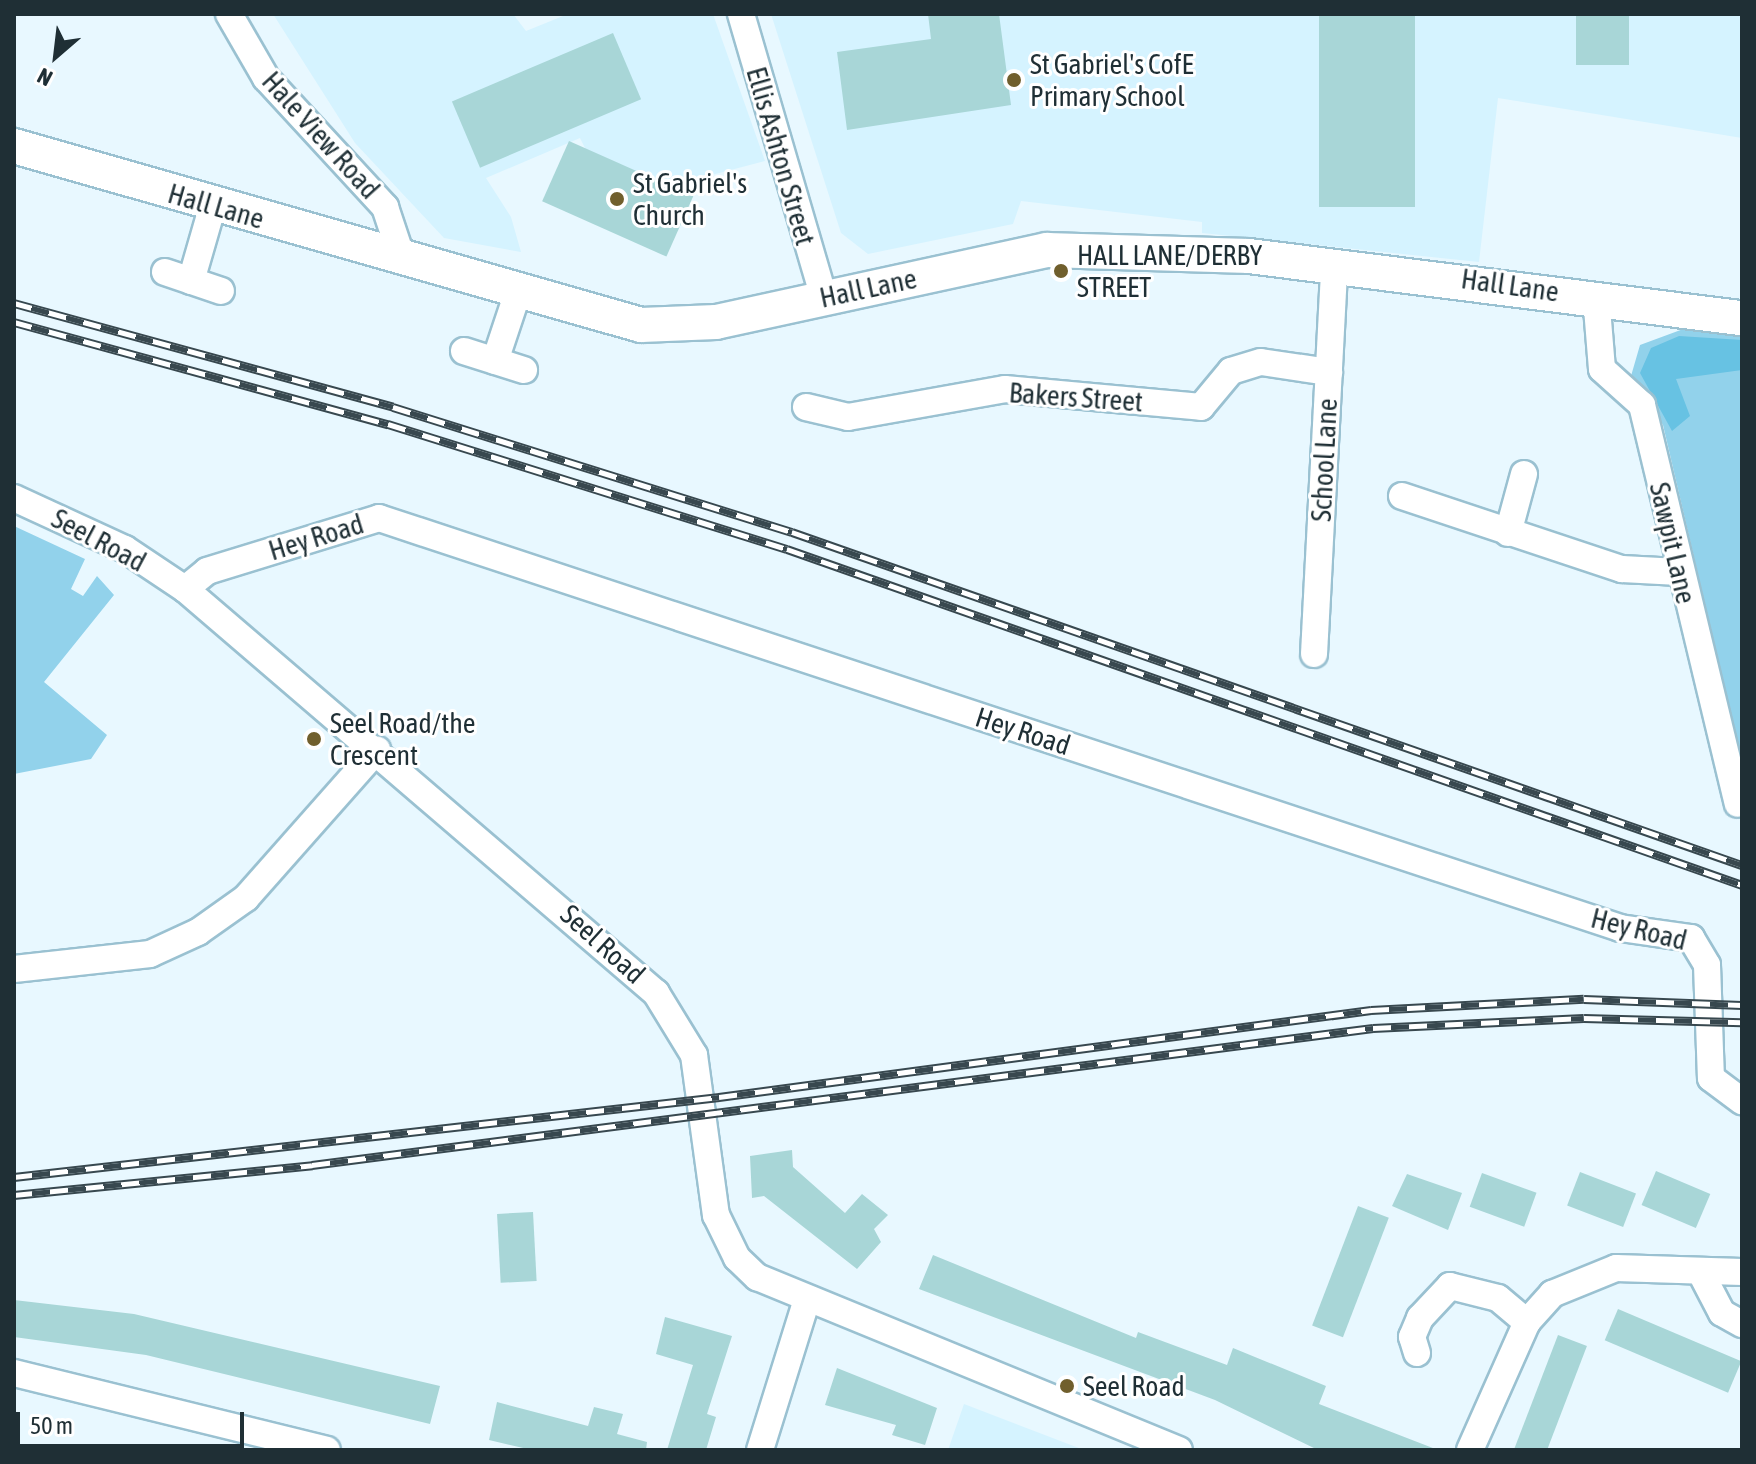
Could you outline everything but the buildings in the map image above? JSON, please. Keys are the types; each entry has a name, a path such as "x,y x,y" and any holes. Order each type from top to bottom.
{"street":[{"name":"Hale View Road","path":"229,14 266,78 385,207 403,261"},
{"name":"Ellis Ashton Street","path":"741,14 824,298"},
{"name":"Hall Lane","path":"14,146 403,261 641,325 716,322 1047,250 1249,256 1596,296 1742,318"},
{"path":"191,281 213,205"},
{"name":"School Lane","path":"1314,654 1334,266"},
{"path":"165,272 221,291"},
{"path":"495,361 518,292"},
{"name":"Sawpit Lane","path":"1596,296 1602,369 1642,405 1679,572 1738,804"},
{"path":"464,351 524,370"},
{"name":"Bakers Street","path":"806,407 848,417 1005,389 1201,407 1231,371 1261,362 1329,372"},
{"path":"1508,533 1524,474"},
{"path":"1402,496 1622,569 1679,572"},
{"name":"Seel Road","path":"14,498 125,549 185,589 602,941 672,1012 694,1055 712,1195 726,1239 757,1277 806,1302 1179,1450"},
{"name":"Hey Road","path":"185,589 207,571 379,518 1620,928 1691,938 1707,965 1707,1065 1720,1088 1742,1101"},
{"path":"14,969 150,954 198,932 246,898 377,750"},
{"path":"1470,1450 1527,1322 1552,1294 1584,1277 1616,1268 1742,1272"},
{"path":"1700,1271 1722,1313 1742,1324"},
{"path":"1417,1353 1412,1337 1420,1318 1450,1286 1498,1298 1527,1322"},
{"path":"760,1450 806,1302"},
{"path":"14,1373 246,1438 327,1450"}],"shaded area":[{"path":"273,14 513,14 526,31 568,14 713,14 765,161 666,187 587,152 580,138 486,178 511,217 521,252 444,238 355,143"},
{"path":"771,14 1742,14 1742,138 1498,98 1479,262 1202,233 1202,222 1021,201 1013,224 868,254 841,233"},
{"path":"1686,328 1742,337 1742,762 1663,425 1631,376 1640,345"},
{"path":"1679,336 1742,340 1742,370 1676,379 1690,416 1672,431 1640,373 1651,348"},
{"path":"14,526 85,559 71,589 83,596 97,576 114,595 44,682 107,735 91,759 14,774"},
{"path":"964,1404 1084,1450 948,1450"}],"railway":[{"path":"14,303 393,407 792,532 1742,865"},
{"path":"14,322 388,424 787,549 1742,885"},
{"path":"14,1177 719,1097 1371,1010 1584,999 1742,1005"},
{"path":"14,1195 312,1165 1373,1028 1584,1018 1742,1022"}],"place":[{"name":"St Gabriel's CofE Primary School","path":"1014,80"},
{"name":"St Gabriel's Church","path":"617,199"},
{"name":"HALL LANE/DERBY STREET","path":"1061,271"},
{"name":"Seel Road/the Crescent","path":"314,739"},
{"name":"Seel Road","path":"1067,1386"}]}
